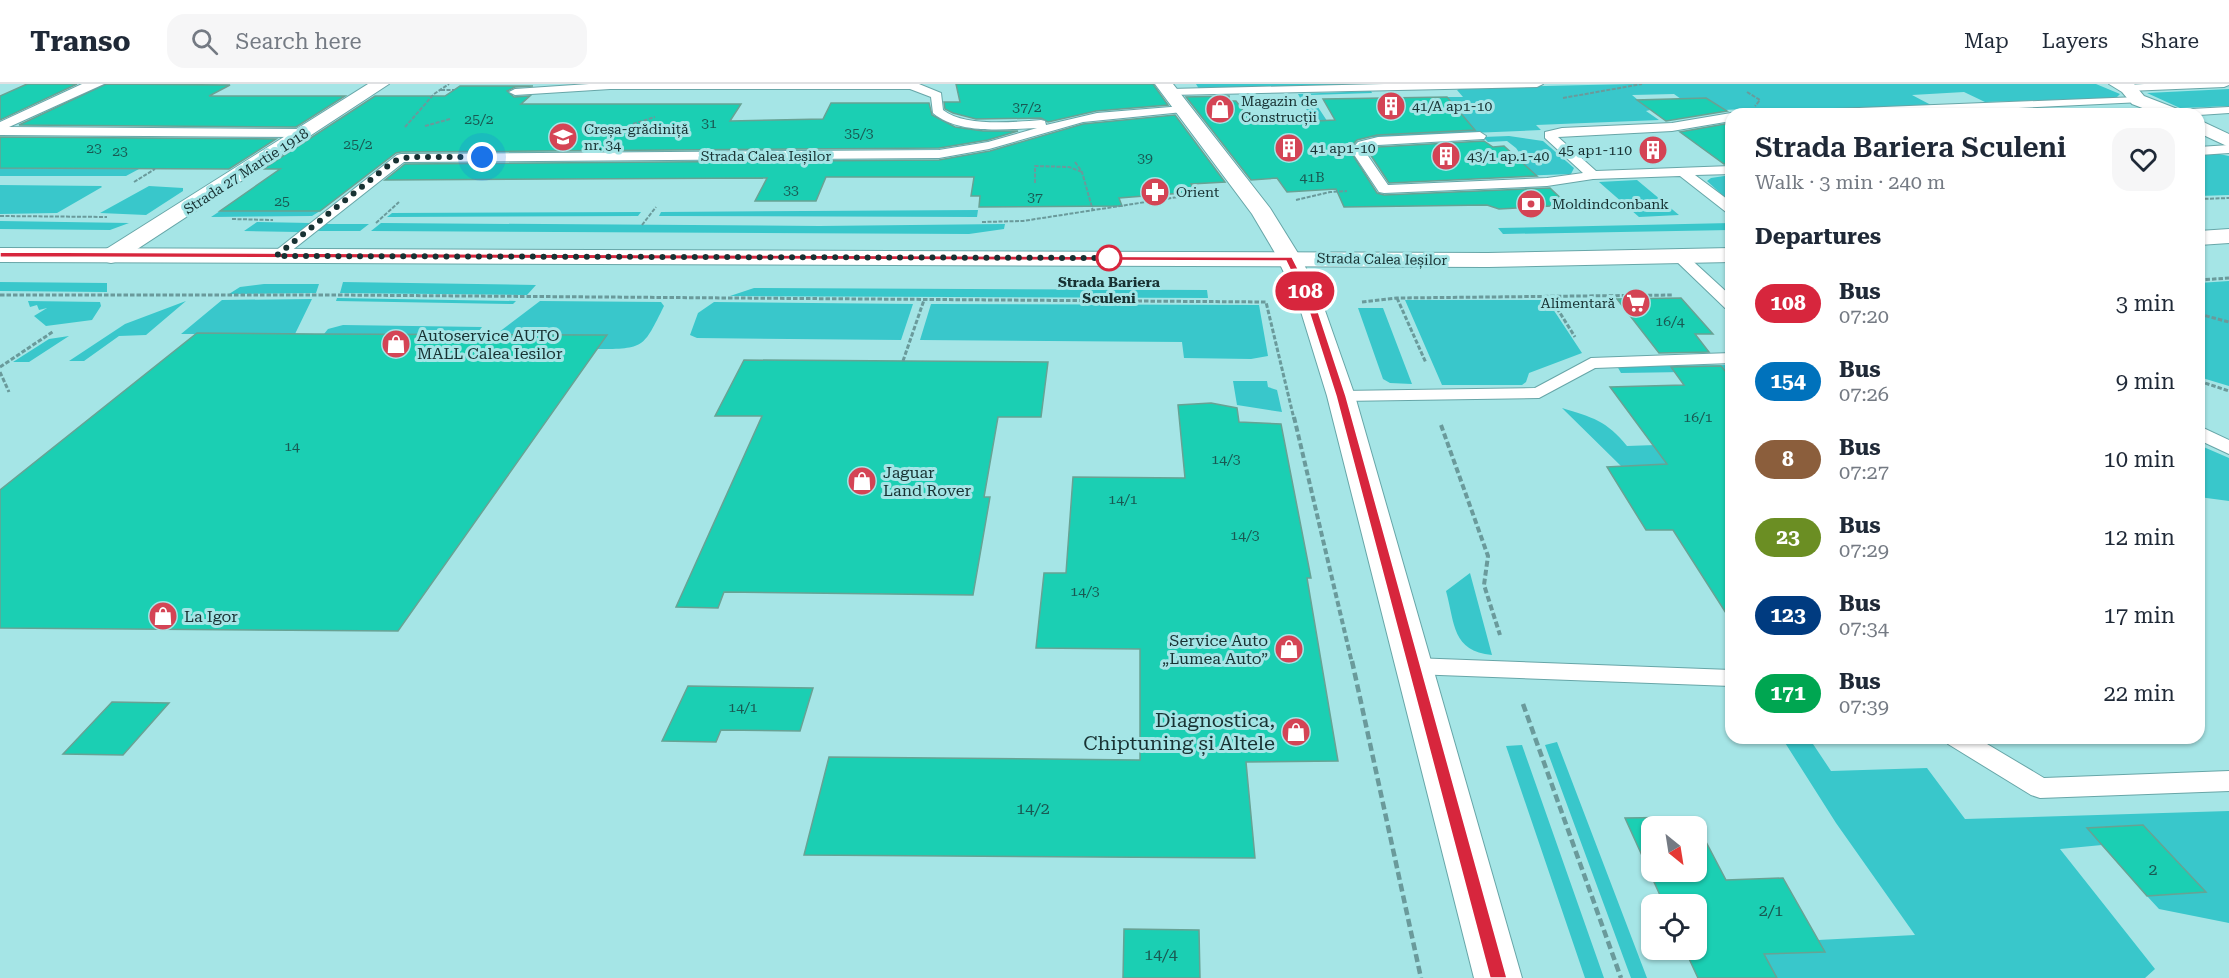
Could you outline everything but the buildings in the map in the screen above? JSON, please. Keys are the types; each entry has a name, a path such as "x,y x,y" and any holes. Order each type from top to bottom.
{"main road":[{"name":"Strada 27 Martie 1918","path":"111,256 380,84"},
{"path":"1170,87 1183,109 1262,213 1289,258 1310,302 1341,396 1498,978"},
{"path":"2128,91 2163,108"},
{"path":"2205,129 2229,141"},
{"path":"2205,238 2229,236"},
{"name":"Strada Calea Ieșilor","path":"0,255 1488,260 1725,255"}],"lane":[{"path":"0,127 87,86 98,84"},
{"path":"1170,87 1538,84"},
{"path":"1892,108 2224,84"},
{"name":"Strada Calea Ieșilor","path":"515,92 612,85 910,85 933,91 937,95 937,111 940,115 959,121 1012,124 1069,122 1109,115 1183,109"},
{"path":"2205,111 2229,110"},
{"path":"1593,175 1549,135 1562,132 1672,127 1725,118"},
{"name":"Strada Calea Ieșilor","path":"276,256 401,158 939,154 1003,144 1069,122"},
{"path":"0,131 304,134"},
{"path":"1480,136 1378,141 1362,145 1357,150 1384,189 1547,182 1593,175 1725,170"},
{"path":"2205,150 2229,149"},
{"path":"1683,172 1725,204"},
{"path":"1678,256 1725,300"},
{"path":"1341,396 1539,393 1592,363 1725,358"},
{"path":"2205,435 2229,448"},
{"path":"1413,666 1725,678"},
{"path":"1967,744 2040,788 2229,781"}],"path":[{"path":"400,133 434,94 449,84"},
{"path":"441,90 454,90"},
{"path":"1075,162 1082,172 1093,211"},
{"path":"1035,183 1035,166 1069,167 1082,172"},
{"path":"134,182 155,169"},
{"path":"1290,202 1330,192 1384,189"},
{"path":"976,223 1023,221 1207,193"},
{"path":"2205,200 2229,198"},
{"path":"645,222 656,207"},
{"path":"0,216 107,218"},
{"path":"231,219 390,221"},
{"path":"633,221 656,222"},
{"path":"2205,280 2229,278"},
{"path":"0,295 1266,302 1356,680 1421,978"},
{"path":"1550,297 1592,363"},
{"path":"1362,302 1397,298 1550,297 1725,301"},
{"path":"1397,298 1440,394"},
{"path":"903,361 924,300"},
{"path":"2205,316 2229,322"},
{"path":"0,367 54,331"},
{"path":"0,372 9,392"},
{"path":"2205,383 2229,391"}],"shaded area":[{"path":"1196,84 1353,84 1353,85 1199,89"},
{"path":"1631,84 2096,84 2120,94 2116,98 1985,102 1964,92 1912,95 1931,105 1870,108 1725,108 1725,110 1706,98 1681,99 1674,94 1632,95 1650,110 1646,111 1659,120 1536,125 1541,130 1349,138 1332,115 1460,113 1447,97 1463,97 1457,90 1461,88"},
{"path":"2229,89 2229,106 2180,108 2147,93"},
{"path":"1371,91 1372,93 1310,95 1337,136 1234,125 1232,122 1311,118 1298,94"},
{"path":"1509,136 1543,141 1574,168 1571,174 1470,178 1520,165 1523,158 1507,141 1488,142 1483,137"},
{"path":"2205,155 2229,156 2229,195 2205,196"},
{"path":"0,168 139,169 126,176 0,176"},
{"path":"1725,176 1725,198 1707,181"},
{"path":"1637,180 1679,215 1639,217 1599,182"},
{"path":"0,185 102,187 57,213 0,214"},
{"path":"149,186 183,188 183,191 146,215 100,213"},
{"path":"978,210 977,217 659,216 661,212"},
{"path":"220,211 320,211 312,216 211,217"},
{"path":"641,212 638,216 387,217 392,213"},
{"path":"0,221 129,223 110,230 0,229"},
{"path":"257,222 311,223 299,232 244,231"},
{"path":"381,223 819,226 1005,224 1004,229 969,234 371,231"},
{"path":"1725,223 1725,230 1503,234 1498,228"},
{"path":"325,224 369,224 360,231 315,231"},
{"path":"2229,281 2229,386 2205,379 2205,283"},
{"path":"0,282 107,283 107,292 0,291"},
{"path":"343,282 536,285 527,295 340,293"},
{"path":"264,284 319,284 316,293 229,294 240,287"},
{"path":"754,288 1207,290 1208,298 730,296"},
{"path":"337,298 516,301 513,304 336,301"},
{"path":"312,299 295,334 181,334 222,300"},
{"path":"1405,300 1547,300 1582,353 1529,373 1526,382 1522,385 1442,385"},
{"path":"28,301 100,302 101,306 92,320 46,326 34,316 47,308 39,310 37,305 30,307"},
{"path":"186,301 146,335 119,336 84,361 69,361 125,324"},
{"path":"540,301 661,302 664,306 646,338 641,343 625,348 597,349 606,335 495,335"},
{"path":"714,302 913,304 901,340 697,338 690,335 698,313"},
{"path":"931,304 1259,305 1268,356 1251,359 1184,358 1182,342 920,340"},
{"path":"1358,308 1383,308 1412,384 1390,383 1383,379"},
{"path":"343,325 482,327 476,335 324,334 328,329"},
{"path":"69,336 29,362 13,362 49,339"},
{"path":"1725,365 1725,387 1684,372 1621,373 1617,366"},
{"path":"1233,381 1267,381 1268,387 1277,390 1282,412 1237,405"},
{"path":"1562,408 1606,425 1627,446 1713,443 1725,458 1725,463 1621,466"},
{"path":"2205,448 2229,458 2229,501 2205,498"},
{"path":"1470,573 1492,655 1469,648 1462,642 1454,625 1446,591"},
{"path":"1557,742 1647,978 1631,978 1545,745"},
{"path":"1786,744 1813,744 1831,771 1927,768 1965,819 2229,811 2229,923 2159,909 2147,896 2205,892 2143,825 2088,828 2102,845 2060,849 2155,969 2145,978 1777,978 1764,954 1824,952 1818,940 1915,935 1836,823"},
{"path":"1522,745 1604,978 1585,978 1506,746"}],"bus line":[{"name":"108","path":"0,255 1289,258 1310,302 1341,396 1498,978"}],"place":[{"name":"41/A ap1-10","path":"1391,106"},
{"name":"Magazin de Construcții","path":"1220,109"},
{"name":"Creșa-grădiniță nr. 34","path":"563,137"},
{"name":"41 ap1-10","path":"1289,148"},
{"name":"45 ap1-110","path":"1653,150"},
{"name":"43/1 ap.1-40","path":"1446,156"},
{"name":"Orient","path":"1155,192"},
{"name":"Moldindconbank","path":"1531,204"},
{"name":"Strada Bariera Sculeni","path":"1109,258"},
{"name":"Alimentară","path":"1636,303"},
{"name":"Autoservice AUTO MALL Calea Iesilor","path":"396,344"},
{"name":"Jaguar Land Rover","path":"862,481"},
{"name":"La Igor","path":"163,616"},
{"name":"Service Auto „Lumea Auto”","path":"1289,649"},
{"name":"Diagnostica, Chiptuning și Altele","path":"1296,732"}],"route":[{"path":"482,157 410,157 394,161 276,256 1113,258 1109,258"}]}
